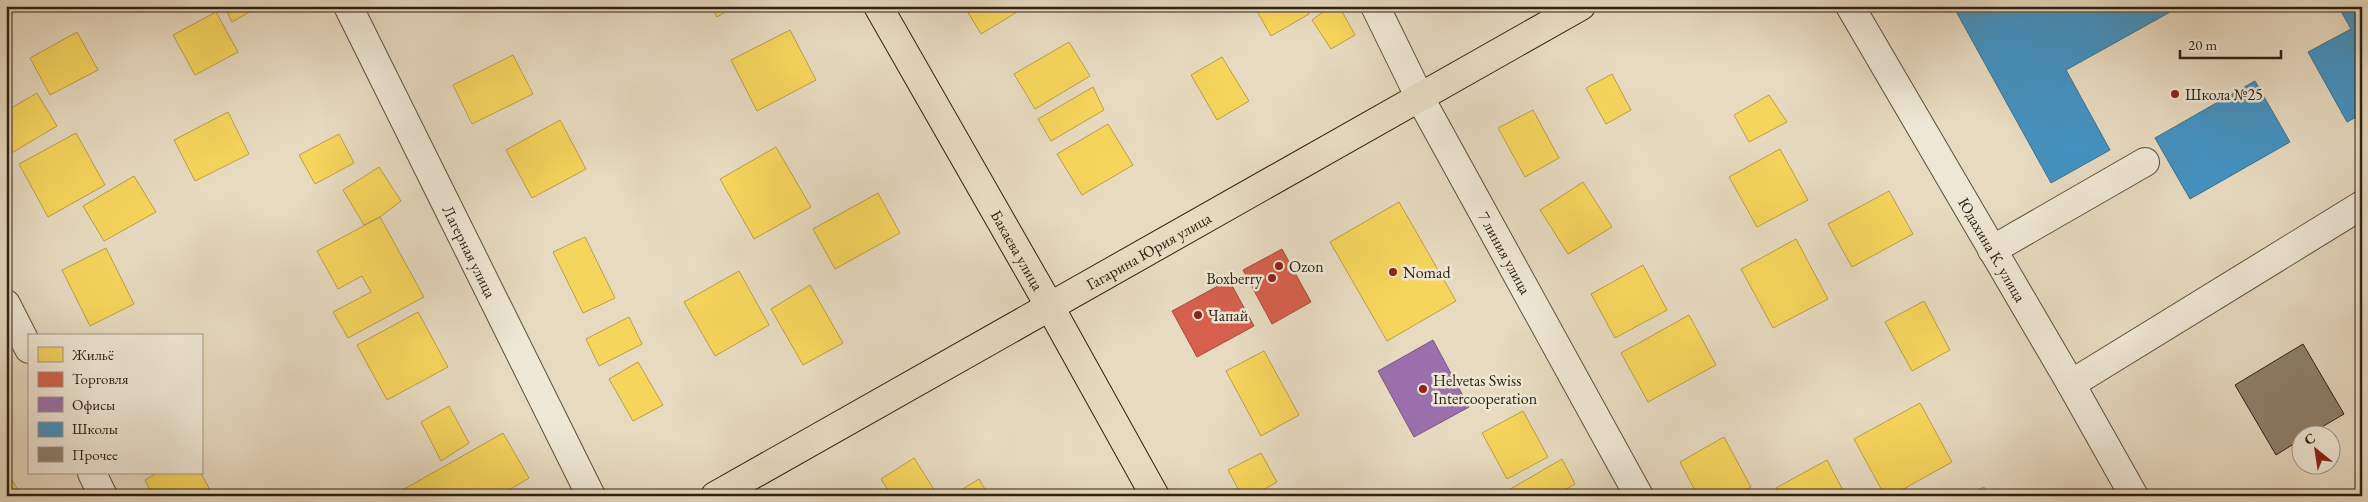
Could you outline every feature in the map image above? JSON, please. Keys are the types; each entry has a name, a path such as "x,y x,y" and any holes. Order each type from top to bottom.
{"main road":[{"name":"Бакаева улица","path":"878,6 1050,307 1155,496"},
{"name":"Гагарина Юрия улица","path":"715,496 1581,6"}],"street":[{"name":"Лагерная улица","path":"348,6 591,496"},
{"name":"7 линия улица","path":"1375,6 1420,98 1639,496"},
{"name":"Юдахина К. улица","path":"1850,6 2071,384 2134,496"},
{"path":"1992,250 2145,162"},
{"path":"2071,384 2362,205"},
{"path":"6,304 28,347"},
{"path":"92,474 103,496"}],"building: Жильё":[{"path":"224,6 260,6 232,22"},
{"path":"711,6 735,6 717,17"},
{"path":"964,6 1027,6 981,34"},
{"path":"1254,6 1305,6 1309,14 1271,36"},
{"path":"1331,6 1339,6 1355,35 1331,49 1312,20"},
{"path":"216,12 238,52 195,75 173,35"},
{"path":"790,30 816,80 757,111 731,60"},
{"path":"77,32 98,70 50,95 30,58"},
{"path":"1069,42 1090,76 1035,109 1014,74"},
{"path":"513,55 533,94 472,124 453,85"},
{"path":"1222,57 1249,101 1217,120 1191,75"},
{"path":"1612,74 1631,110 1606,124 1586,88"},
{"path":"1093,87 1104,110 1051,141 1038,119"},
{"path":"37,93 57,126 10,154 6,147 6,111"},
{"path":"1769,95 1787,122 1749,142 1734,115"},
{"path":"1533,110 1559,158 1525,177 1498,128"},
{"path":"228,112 249,154 195,181 174,140"},
{"path":"560,120 586,169 532,198 506,150"},
{"path":"1108,124 1133,165 1082,195 1057,154"},
{"path":"76,133 105,185 48,217 19,164"},
{"path":"339,134 354,163 315,184 299,155"},
{"path":"776,147 811,207 754,239 720,179"},
{"path":"1780,149 1808,200 1757,227 1729,177"},
{"path":"379,167 401,201 380,217 364,225 343,190"},
{"path":"134,176 156,212 104,241 83,206"},
{"path":"1583,182 1612,227 1568,254 1540,210"},
{"path":"1889,191 1913,234 1852,267 1828,224"},
{"path":"878,193 900,233 835,269 813,229"},
{"name":"Nomad","path":"1399,202 1456,301 1387,341 1330,242"},
{"path":"380,217 424,297 348,338 333,312 371,292 362,276 338,289 317,251"},
{"path":"585,237 615,298 583,313 553,252"},
{"path":"1796,239 1828,299 1773,328 1741,269"},
{"path":"106,248 134,304 90,326 62,270"},
{"path":"1643,265 1667,310 1615,338 1591,294"},
{"path":"739,271 769,325 715,356 684,302"},
{"path":"810,285 843,343 803,365 771,309"},
{"path":"1924,301 1950,350 1912,371 1885,322"},
{"path":"418,312 448,367 387,400 357,345"},
{"path":"1689,315 1716,365 1648,402 1621,353"},
{"path":"629,317 642,344 599,366 586,339"},
{"path":"1264,351 1299,415 1261,436 1226,371"},
{"path":"638,362 663,405 633,421 609,379"},
{"path":"1920,403 1952,462 1891,496 1885,496 1854,439"},
{"path":"449,406 469,443 441,461 421,422"},
{"path":"1523,411 1548,457 1507,479 1482,433"},
{"path":"503,433 529,478 499,496 392,496"},
{"path":"1724,437 1751,487 1734,496 1698,496 1680,462"},
{"path":"1261,453 1277,482 1253,496 1242,496 1228,470"},
{"path":"914,458 935,491 928,496 892,496 881,479"},
{"path":"1562,459 1575,484 1555,496 1510,496 1507,491"},
{"path":"1827,460 1846,496 1781,496 1776,488"},
{"path":"6,469 19,492 12,496 6,496"},
{"path":"155,474 202,474 213,496 153,496 145,480"},
{"path":"979,479 989,496 951,496"},
{"path":"1984,487 1989,496 1967,496"}],"building: Торговля":[{"path":"1282,249 1311,302 1272,324 1243,270"},
{"path":"1229,280 1254,326 1197,357 1172,311"}],"building: Офисы":[{"name":"Helvetas Swiss Intercooperation","path":"1433,340 1469,407 1414,437 1378,371"}],"building: Школы":[{"path":"1953,6 2181,6 2066,70 2110,150 2051,183"},
{"path":"2338,6 2362,6 2362,114 2347,122 2308,52 2351,29"},
{"path":"2255,81 2290,142 2190,199 2155,138"}],"building: Прочее":[{"path":"2303,344 2344,414 2327,424 2290,424 2290,446 2276,455 2235,385"}],"place":[{"name":"Школа №25","path":"2175,94"},
{"name":"Ozon","path":"1279,266"},
{"name":"Nomad","path":"1393,272"},
{"name":"Boxberry","path":"1272,278"},
{"name":"Чапай","path":"1198,315"},
{"name":"Helvetas Swiss Intercooperation","path":"1423,389"}]}
